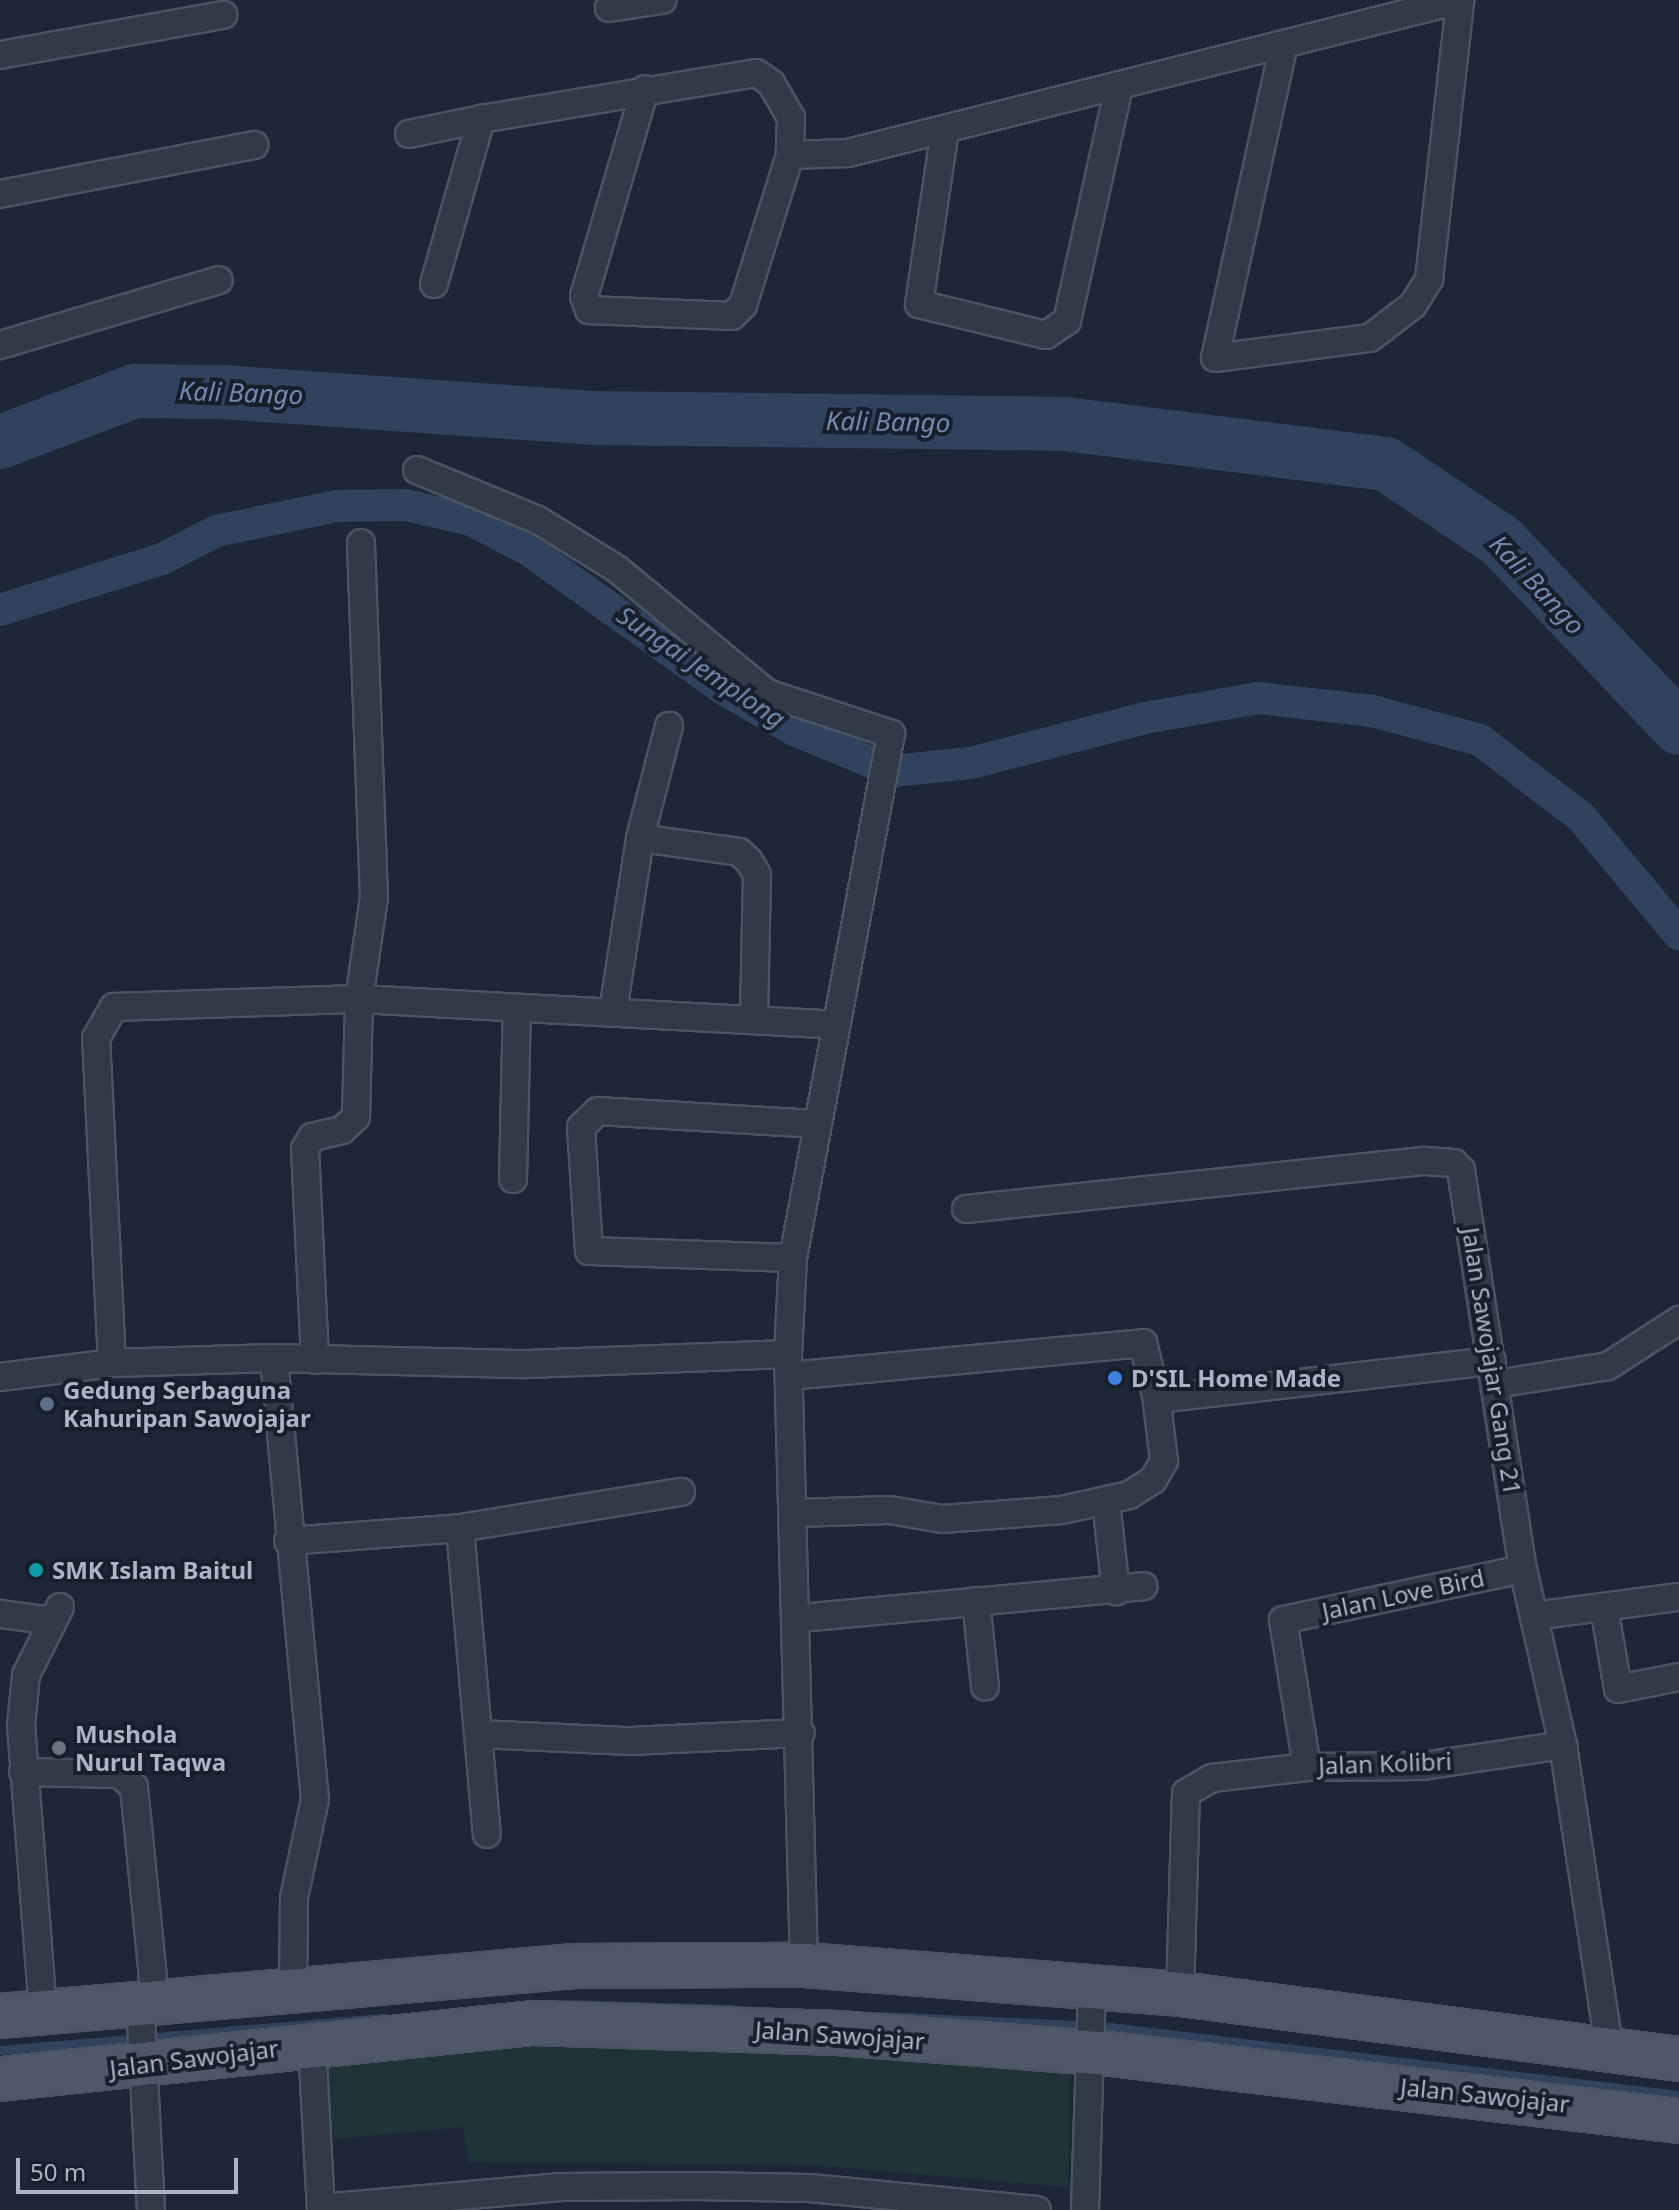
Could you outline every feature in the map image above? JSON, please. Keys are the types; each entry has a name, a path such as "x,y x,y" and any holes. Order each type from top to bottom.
{"main road":[{"name":"Jalan Sawojajar","path":"0,2079 143,2059 312,2044 376,2012 575,1966 804,1965 1090,2022 1679,2121"},
{"name":"Jalan Sawojajar","path":"0,2016 43,2011 147,2010 293,1988 376,2012 533,2023 1090,2022 1180,1994 1609,2045 1679,2059"}],"street":[{"path":"609,8 662,0"},
{"path":"790,155 848,153 945,130 1284,44 1460,1 1429,279 1413,305 1370,338 1215,358 1284,44"},
{"path":"0,55 223,15"},
{"path":"409,134 645,89 756,73 771,83 791,117 790,155 743,305 732,316 589,310 584,296 645,89"},
{"path":"945,130 919,304 1046,335 1067,321 1119,86"},
{"path":"434,284 481,119"},
{"path":"0,194 254,145"},
{"path":"0,345 219,280"},
{"path":"417,470 538,520 617,569 767,693 891,734 883,801 815,1124 793,1258 788,1365 800,1618 804,1965"},
{"path":"315,1360 305,1149 312,1137 342,1130 356,1117 359,999 374,898 361,543"},
{"path":"613,1011 640,838 669,726"},
{"path":"640,838 739,852 749,861 757,875 754,1018"},
{"path":"112,1363 99,1179 96,1038 103,1018 132,1002 359,999 754,1018 836,1025"},
{"path":"513,1179 517,1008"},
{"path":"793,1258 589,1251 581,1127 598,1111 815,1124"},
{"name":"Jalan Sawojajar Gang 21","path":"966,1209 1454,1163 1494,1372 1523,1569 1563,1745 1609,2045"},
{"path":"1156,1395 1608,1366 1679,1320"},
{"path":"0,1377 112,1363 274,1358 527,1364 788,1365 1143,1343 1156,1395 1160,1473 1142,1489 1106,1501 942,1519 890,1510 796,1513"},
{"path":"274,1358 288,1541 315,1799 294,1898 293,1988"},
{"path":"288,1541 460,1528 681,1492"},
{"path":"1106,1501 1116,1591"},
{"path":"460,1528 487,1834"},
{"name":"Jalan Love Bird","path":"1283,1620 1523,1569"},
{"path":"800,1618 1144,1586"},
{"path":"1534,1616 1679,1597"},
{"path":"976,1601 985,1687"},
{"path":"1604,1607 1618,1689 1679,1677"},
{"path":"0,1614 56,1614 26,1675 23,1772 43,2011"},
{"name":"Jalan Kolibri","path":"1283,1620 1307,1767 1423,1766 1563,1745"},
{"path":"479,1734 630,1741 801,1733"},
{"path":"1180,1994 1186,1793 1212,1778 1307,1767"},
{"path":"23,1772 119,1774 134,1787 147,2010 143,2059 151,2210"},
{"path":"1085,2210 1090,2022"},
{"path":"312,2044 321,2209 561,2187 695,2186 809,2188 1037,2210"}],"green space":[{"path":"646,2039 1070,2066 1068,2187 812,2165 469,2162 463,2127 333,2139 326,2054"}],"waterway":[{"name":"Kali Bango","path":"0,442 135,391 222,392 595,418 1065,424 1386,464 1501,541 1679,728"},
{"name":"Sungai Jemplong","path":"0,610 162,559 216,531 337,506 406,505 471,520 530,551 725,690 794,730 893,771 971,763 1145,718 1258,698 1372,711 1480,740 1581,817 1679,934"},
{"path":"563,2004 732,2009"},
{"path":"879,2016 1101,2026 1679,2095"},
{"path":"0,2050 385,2018"}],"place":[{"name":"D'SIL Home Made","path":"1115,1378"},
{"name":"Gedung Serbaguna Kahuripan Sawojajar","path":"47,1404"},
{"name":"SMK Islam Baitul","path":"36,1570"},
{"name":"Mushola Nurul Taqwa","path":"59,1748"}]}
